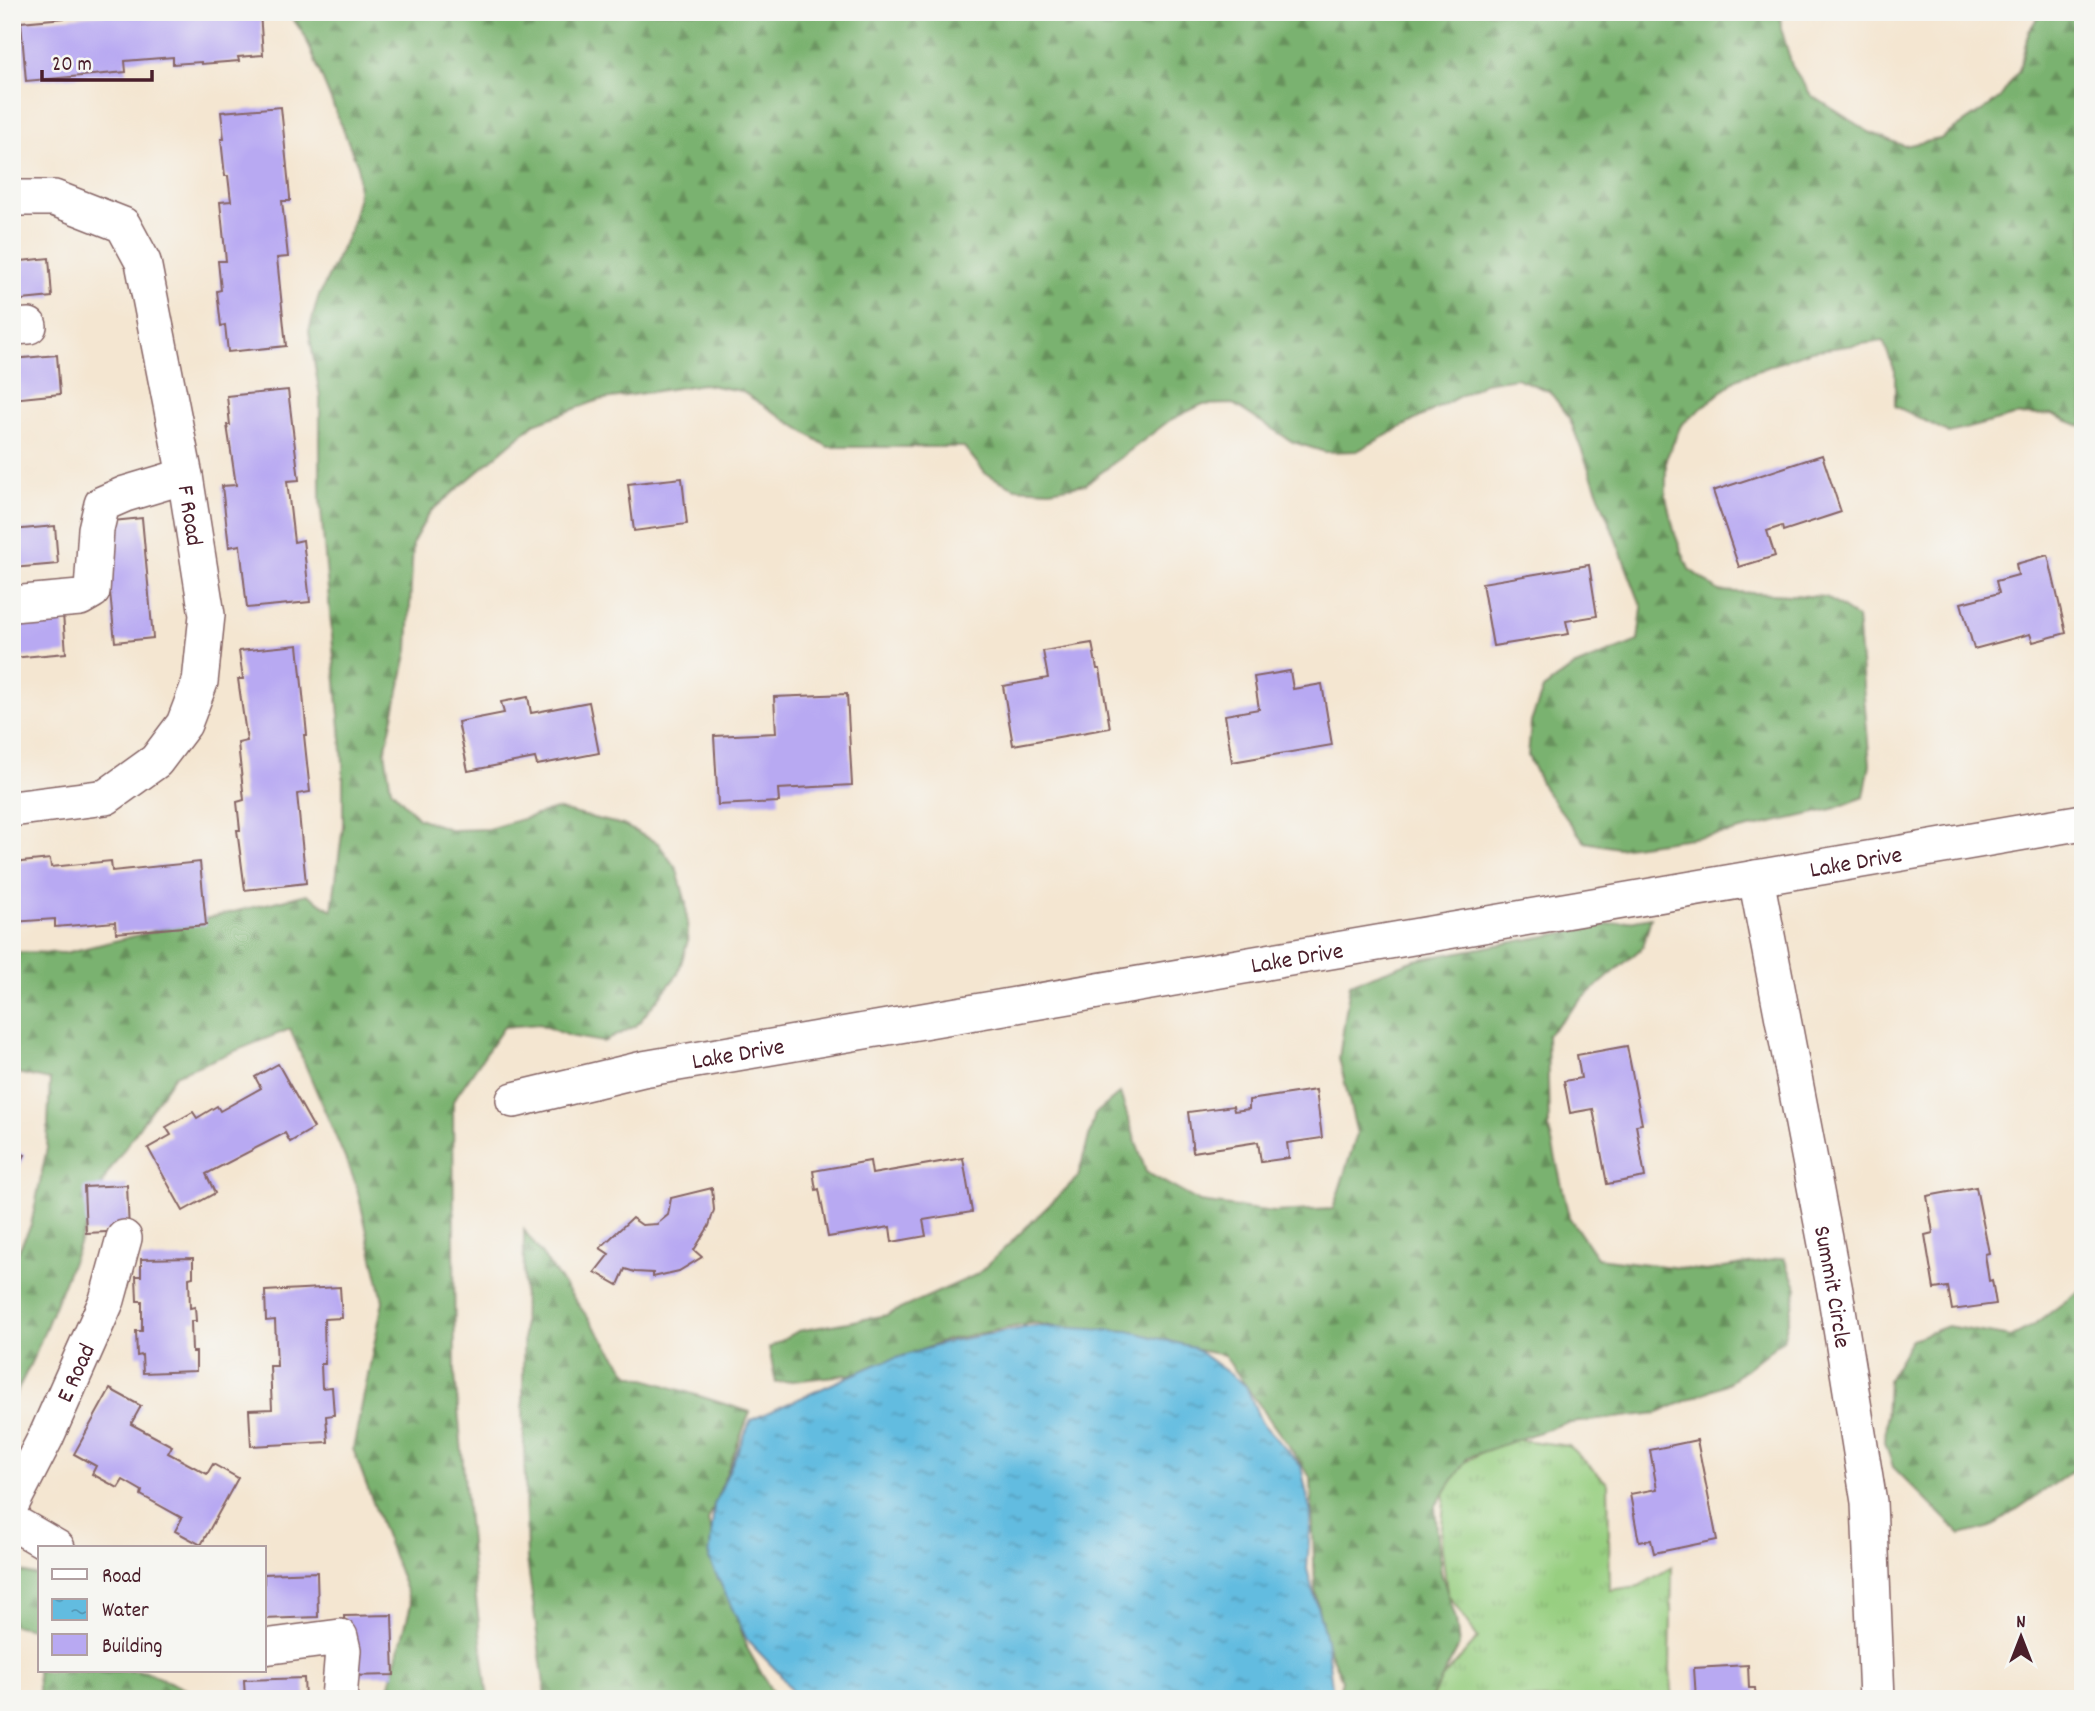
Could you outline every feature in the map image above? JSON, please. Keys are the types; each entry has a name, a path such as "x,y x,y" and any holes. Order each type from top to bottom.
{"street":[{"name":"F Road","path":"12,198 54,198 123,225 143,262 184,476 207,615 200,682 184,724 156,761 106,797 12,809"},
{"path":"12,604 80,598 92,591 96,529 102,504 184,476"},
{"name":"Lake Drive","path":"514,1100 643,1069 2083,822"},
{"name":"Summit Circle","path":"1756,878 1835,1291 1869,1502 1877,1699"},
{"name":"E Road","path":"12,1503 46,1437 107,1300 124,1238"},
{"path":"12,1521 54,1546"},
{"path":"266,1647 340,1637 342,1650 339,1699"}],"green space":[{"path":"288,12 1780,12 1781,28 1792,66 1811,95 1869,132 1904,146 1940,139 1999,99 2019,70 2029,31 2041,12 2083,12 2083,427 2051,414 2014,416 1949,433 1895,406 1895,371 1883,341 1811,351 1738,378 1681,425 1666,459 1666,498 1675,534 1689,569 1719,591 1826,597 1857,618 1870,764 1864,797 1833,809 1728,833 1618,848 1585,842 1544,789 1528,756 1531,722 1543,689 1573,667 1638,641 1642,608 1569,417 1549,391 1516,378 1484,383 1357,451 1325,452 1293,442 1233,404 1201,405 1170,420 1086,484 1050,490 1015,488 986,474 964,447 828,447 741,391 703,384 599,400 534,424 430,512 413,542 408,650 385,752 391,789 418,818 452,830 488,829 556,809 623,825 658,843 677,870 686,903 688,940 678,974 636,1026 603,1042 569,1036 539,1024 504,1027 453,1101 455,1374 472,1565 488,1699 386,1699 411,1604 353,1449 383,1301 356,1184 290,1029 175,1075 107,1174 36,1352 12,1402 12,1264 31,1225 47,1148 50,1080 12,1072 12,952 65,953 307,894 332,910 343,826 343,762 320,499 320,396 309,331 318,298 350,231 358,199 358,166 305,36"},
{"path":"1651,917 1643,947 1580,1001 1547,1035 1549,1129 1569,1217 1597,1258 1706,1271 1784,1258 1797,1288 1783,1340 1728,1383 1658,1413 1562,1424 1468,1457 1435,1507 1441,1572 1456,1619 1459,1646 1431,1699 1337,1699 1342,1680 1322,1634 1315,1588 1311,1478 1224,1355 1034,1323 946,1340 870,1372 776,1383 769,1348 798,1331 887,1315 978,1274 1078,1177 1095,1114 1120,1093 1146,1172 1200,1202 1274,1212 1333,1209 1357,1134 1339,1058 1350,984 1415,960"},
{"path":"524,1230 629,1374 750,1412 708,1521 746,1646 776,1699 546,1699 527,1559 523,1405"},
{"path":"2079,1291 2083,1292 2083,1464 1991,1527 1961,1535 1893,1467 1885,1442 1888,1380 1912,1339 1947,1326 2011,1337 2034,1325"},
{"path":"1505,1438 1569,1446 1608,1484 1610,1590 1639,1586 1672,1567 1670,1669 1673,1699 1431,1699 1433,1689 1478,1638 1447,1593 1441,1539 1446,1474"},
{"path":"12,1570 38,1576 38,1672 148,1672 197,1695 195,1699 39,1699 34,1629 12,1625"}],"water":[{"path":"1035,1326 1129,1331 1193,1347 1246,1386 1261,1422 1301,1466 1311,1514 1307,1569 1326,1639 1332,1686 1329,1699 797,1699 779,1673 747,1640 709,1559 714,1505 751,1420 877,1364 951,1341"}],"building":[{"path":"108,12 260,12 263,55 238,57 239,61 201,64 173,64 173,57 125,61 126,72 26,81 21,22"},
{"path":"281,107 290,201 282,201 288,257 277,258 286,346 228,352 225,325 221,326 217,291 221,290 218,261 226,261 220,202 231,201 228,176 225,176 221,112"},
{"path":"49,258 52,297 12,301 12,262"},
{"path":"57,355 60,394 12,399 12,359"},
{"path":"288,390 299,480 287,481 294,542 303,540 310,602 247,608 240,545 229,547 222,486 236,485 227,425 230,425 227,396"},
{"path":"1822,455 1841,512 1783,531 1782,526 1767,531 1775,556 1739,567 1713,491"},
{"path":"682,478 687,524 634,531 628,484"},
{"path":"142,518 153,638 115,642 103,522"},
{"path":"55,526 58,564 12,568 12,530"},
{"path":"2048,555 2066,633 2033,642 2030,634 1974,649 1961,603 1999,593 1996,581 2018,575 2016,564"},
{"path":"1589,565 1597,616 1566,621 1569,634 1493,646 1482,583"},
{"path":"63,614 66,653 12,658 12,618"},
{"path":"1092,643 1097,669 1100,669 1110,728 1013,745 1003,686 1048,678 1043,651"},
{"path":"298,645 310,792 297,794 306,883 245,890 237,830 240,830 237,802 244,800 238,743 247,741 238,679 243,679 239,651"},
{"path":"1290,671 1293,689 1322,684 1332,745 1232,762 1225,715 1259,709 1254,677"},
{"path":"847,694 852,785 778,789 779,802 718,805 714,736 776,733 774,697"},
{"path":"528,697 531,713 589,702 599,753 537,765 535,758 468,771 458,722 504,713 501,702"},
{"path":"50,859 51,867 111,861 112,871 200,862 206,925 116,933 115,922 55,927 55,919 12,922 12,863"},
{"path":"1627,1046 1642,1124 1636,1125 1645,1177 1607,1184 1593,1109 1570,1113 1564,1081 1581,1078 1577,1055"},
{"path":"278,1064 314,1128 290,1142 285,1133 206,1174 215,1193 183,1211 148,1148 171,1135 166,1127 193,1112 197,1118 217,1106 220,1111 261,1088 255,1077"},
{"path":"1316,1090 1322,1138 1287,1143 1289,1158 1261,1162 1258,1142 1193,1152 1188,1112 1233,1106 1234,1111 1249,1109 1249,1100"},
{"path":"12,1149 25,1155 12,1178"},
{"path":"963,1158 972,1212 923,1220 926,1236 892,1242 890,1227 828,1237 813,1171 870,1161 872,1174"},
{"path":"127,1185 129,1231 86,1233 84,1187"},
{"path":"1976,1187 1989,1253 1985,1254 1989,1281 1992,1280 1996,1304 1952,1310 1948,1287 1934,1289 1925,1235 1933,1233 1927,1196"},
{"path":"712,1188 714,1210 709,1226 694,1250 702,1257 679,1271 653,1277 653,1273 625,1269 618,1285 595,1272 609,1254 600,1248 632,1218 642,1225 657,1224 668,1215 671,1198"},
{"path":"193,1258 193,1277 189,1278 190,1308 195,1307 196,1321 191,1321 196,1371 143,1373 142,1355 137,1356 136,1331 142,1331 142,1301 137,1301 136,1276 141,1276 141,1259"},
{"path":"340,1287 342,1318 324,1319 325,1364 321,1364 322,1388 332,1387 334,1415 326,1416 328,1442 251,1446 249,1410 272,1409 270,1366 277,1366 275,1320 266,1321 265,1291"},
{"path":"110,1389 141,1406 131,1424 172,1446 168,1453 207,1474 213,1464 238,1478 201,1545 175,1531 182,1518 141,1495 142,1491 123,1480 118,1488 92,1474 96,1466 74,1454"},
{"path":"1697,1440 1717,1540 1654,1553 1651,1540 1639,1542 1630,1494 1657,1489 1650,1450"},
{"path":"317,1572 318,1617 266,1619 266,1574"},
{"path":"392,1615 394,1675 347,1676 344,1616"},
{"path":"1748,1665 1749,1688 1755,1688 1756,1699 1696,1699 1694,1668"},
{"path":"304,1678 305,1699 245,1699 244,1680"}]}
